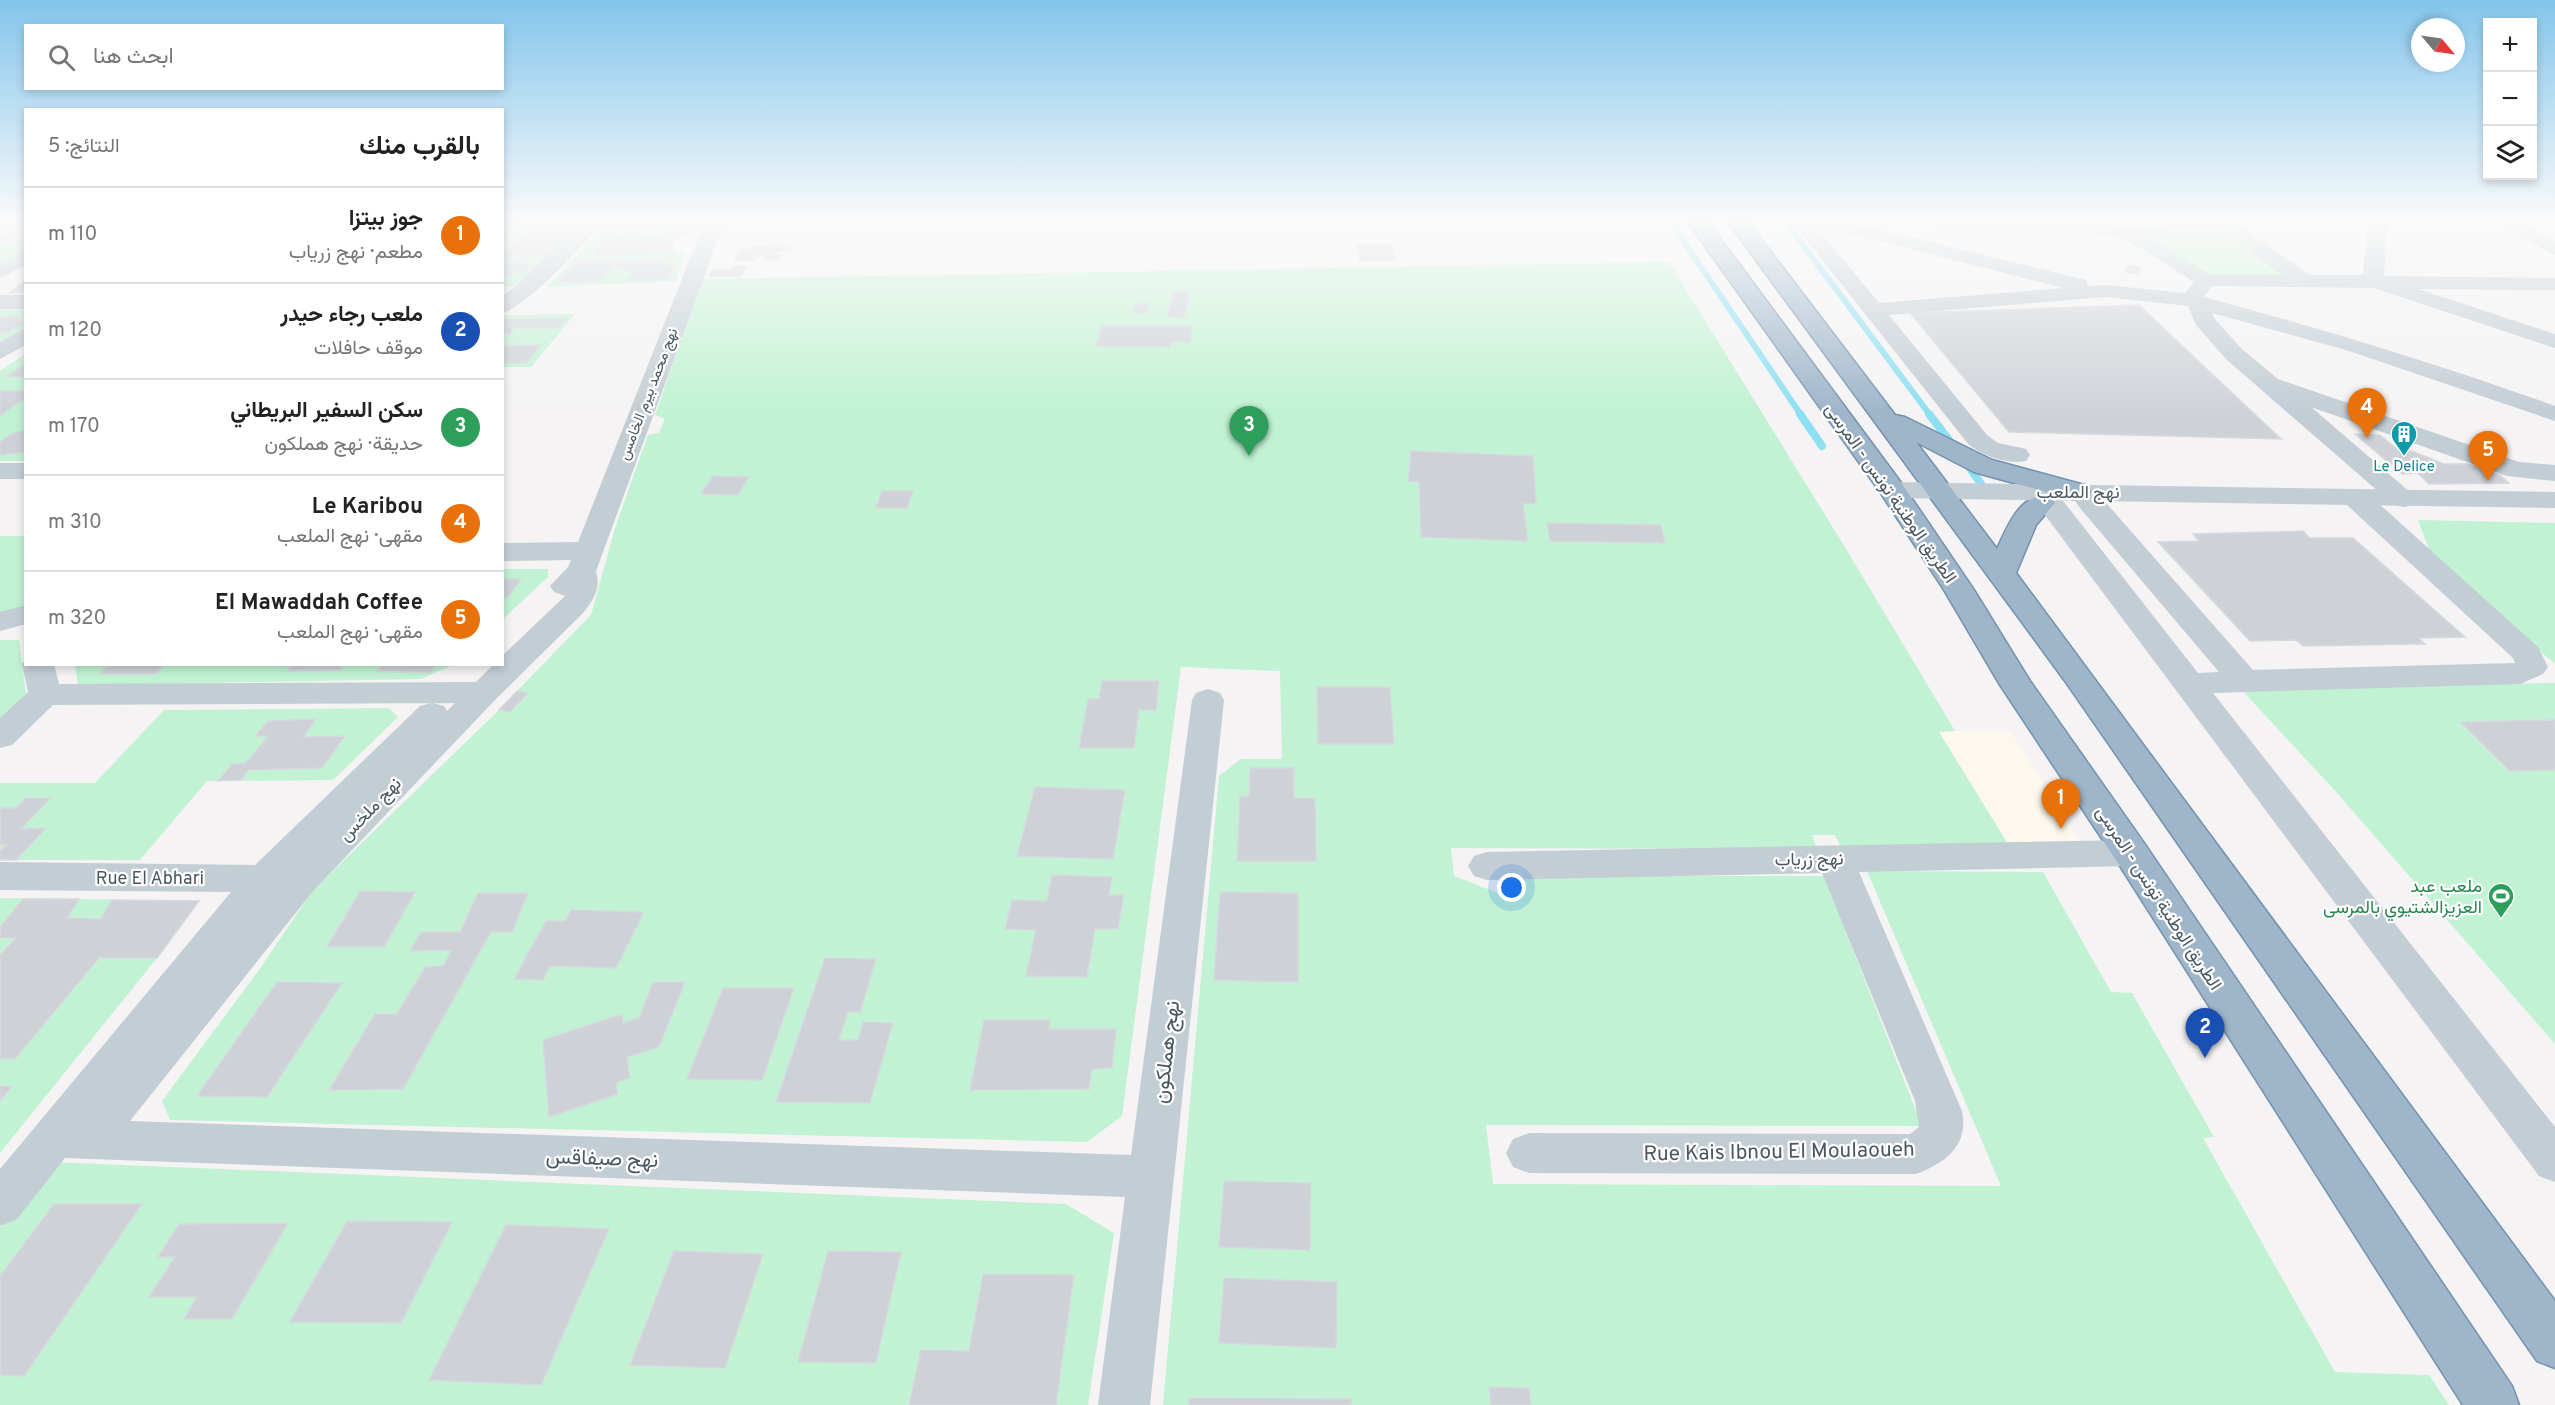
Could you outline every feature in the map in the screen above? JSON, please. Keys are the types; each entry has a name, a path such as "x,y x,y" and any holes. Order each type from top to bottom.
{"highway":[{"name":"الطريق الوطنية تونس - المرسى","path":"1742,284 1896,496 1959,590 2016,685 2131,853 2493,1405"},
{"name":"الطريق الوطنية تونس - المرسى","path":"1785,284 1947,498 2090,693 2555,1343"},
{"path":"1886,417 1964,459 2065,500"},
{"path":"2001,574 2023,523 2065,500"}],"street":[{"path":"504,306 531,284"},
{"name":"نهج محمد بيرم الخامس","path":"584,561 691,284"},
{"path":"1851,284 1978,440 1989,448 2016,455"},
{"path":"2076,284 2106,291"},
{"path":"2186,284 2198,294 2451,376 2555,414"},
{"path":"1872,310 2106,291 2198,294 2284,284"},
{"path":"2381,284 2555,341"},
{"path":"2529,284 2555,284"},
{"path":"2198,294 2204,320 2226,345 2404,499"},
{"path":"0,302 24,302"},
{"path":"0,351 24,336"},
{"path":"2272,385 2516,470 2555,473"},
{"path":"0,471 24,471"},
{"name":"نهج الملعب","path":"1896,496 2177,502 2264,497 2555,500"},
{"name":"نهج الملعب","path":"1947,498 2065,500"},
{"path":"2190,684 2244,680 2520,674 2532,667 2527,654 2357,499"},
{"path":"2065,500 2244,680"},
{"path":"2065,500 2190,684 2555,1162"},
{"path":"504,552 584,561"},
{"path":"504,644 584,561"},
{"name":"نهج ملخس","path":"504,658 582,594 585,585 584,561"},
{"path":"0,622 24,615"},
{"name":"نهج ملخس","path":"70,1139 264,879 494,666"},
{"path":"0,737 42,680 475,682"},
{"name":"نهج ملخس","path":"0,1204 70,1139 475,682"},
{"name":"نهج هملكون","path":"1124,1405 1208,700"},
{"name":"نهج زرياب","path":"1487,866 2131,853"},
{"name":"Rue Kais Ibnou El Moulaoueh","path":"1529,1153 1916,1154 1936,1144 1943,1127 1937,1101 1835,859"},
{"name":"Rue El Abhari","path":"0,876 301,880"},
{"name":"نهج صيفاقس","path":"70,1139 1151,1177"}],"shaded area":[{"path":"1939,731 2011,732 2084,848 2011,849"}],"green space":[{"path":"504,284 524,284 521,287 504,287"},
{"path":"550,284 621,284 547,287"},
{"path":"700,284 1682,284 1955,731 1939,732 2011,849 1841,847 1835,835 1812,835 1817,849 1451,848 1454,876 1503,895 1501,876 1824,876 1922,1126 1486,1125 1493,1184 2001,1186 1867,871 2043,872 2111,992 2132,993 2214,1137 2203,1138 2335,1372 2429,1375 2449,1405 1163,1405 1219,776 1241,759 1282,759 1280,671 1181,667 1122,1116 1087,1142 170,1120 162,1101 259,970 313,890 499,710 510,711 527,693 517,691 591,615 615,528 648,435 659,433 665,419 655,415"},
{"path":"0,310 24,310 24,335 0,351"},
{"path":"575,314 531,367 504,367 504,315"},
{"path":"24,355 24,461 0,461 0,371"},
{"path":"2418,520 2555,523 2555,664 2432,557"},
{"path":"0,536 24,536 24,612 0,616"},
{"path":"504,569 548,569 548,577 504,618"},
{"path":"0,640 19,640 26,694 0,719"},
{"path":"75,666 451,666 421,679 78,685"},
{"name":"ملعب عبد العزيزالشتيوي بالمرسى","path":"2555,683 2555,1044 2338,794 2240,688"},
{"path":"389,708 398,717 333,780 207,781 140,860 0,860 0,783 95,783 164,710"},
{"path":"0,898 199,901 157,958 0,1153"},
{"path":"52,1162 1066,1204 1114,1233 1088,1405 0,1405 0,1227"}],"building":[{"path":"21,284 24,284 24,292 9,293"},
{"path":"1174,291 1190,291 1184,318 1167,317"},
{"path":"1136,304 1149,304 1147,313 1133,313"},
{"path":"2139,305 2281,439 2009,432 1910,313"},
{"path":"17,315 22,326 0,334 0,319"},
{"path":"567,318 559,328 514,328 510,334 504,334 504,319"},
{"path":"1102,326 1192,326 1190,342 1171,342 1170,347 1096,346"},
{"path":"541,345 526,363 504,363 504,346"},
{"path":"24,365 24,377 6,377"},
{"path":"0,391 24,391 24,398 0,416"},
{"path":"24,430 24,452 0,455 0,442 13,433"},
{"name":"Le Delice","path":"2355,434 2380,435 2397,449 2409,450 2444,464 2468,464 2500,475 2509,483 2429,484 2418,473 2402,474"},
{"path":"1411,451 1533,456 1536,504 1523,503 1528,541 1421,537 1419,482 1408,481"},
{"path":"713,476 749,477 738,495 701,494"},
{"path":"882,491 913,491 907,508 876,508"},
{"path":"1547,523 1661,525 1665,543 1550,541"},
{"path":"2303,531 2310,538 2353,538 2465,637 2419,638 2425,644 2303,646 2296,640 2250,641 2158,542 2199,541 2193,534"},
{"path":"504,579 521,579 507,598 504,598"},
{"path":"107,666 163,666 156,674 100,674"},
{"path":"291,666 343,666 340,670 287,671"},
{"path":"381,666 435,666 430,673 377,671"},
{"path":"1102,681 1159,681 1156,710 1139,710 1134,748 1079,748 1088,699 1099,699"},
{"path":"1317,687 1390,687 1394,744 1318,744"},
{"path":"517,691 528,693 510,712 499,710"},
{"path":"316,719 303,737 345,736 322,768 249,770 241,780 218,781 232,764 246,763 268,736 255,736 268,721"},
{"path":"2555,720 2555,770 2510,771 2460,722"},
{"path":"1250,768 1294,768 1294,798 1315,798 1316,861 1237,861 1240,796 1249,797"},
{"path":"1035,787 1125,790 1113,859 1017,856"},
{"path":"26,798 51,798 21,829 46,828 16,860 0,860 0,851 6,845 0,845 0,808 16,808"},
{"path":"1052,875 1112,877 1109,895 1124,895 1118,929 1095,929 1087,977 1026,976 1036,930 1005,929 1012,900 1047,901"},
{"path":"360,891 415,892 384,947 327,947"},
{"path":"1220,892 1298,893 1298,982 1214,980"},
{"path":"478,893 528,893 512,932 491,932 403,1089 329,1090 375,1014 397,1014 425,967 443,966 452,950 410,951 421,932 460,932"},
{"path":"23,899 79,899 67,918 101,919 112,900 199,901 157,958 99,958 15,1059 0,1059 0,955 16,938 0,938 0,927"},
{"path":"571,910 644,912 616,968 550,966 543,980 514,979 546,921 565,921"},
{"path":"825,958 876,959 860,1012 848,1012 839,1040 858,1040 863,1022 893,1023 870,1103 776,1102"},
{"path":"277,982 342,983 267,1097 197,1096"},
{"path":"653,982 685,982 659,1047 627,1057 630,1078 616,1083 618,1094 549,1117 543,1040 622,1014 623,1023 639,1018"},
{"path":"723,988 794,988 762,1080 687,1079"},
{"path":"984,1020 1050,1020 1049,1029 1116,1029 1112,1068 1092,1069 1089,1089 970,1090"},
{"path":"0,1086 12,1087 0,1101"},
{"path":"1224,1181 1311,1183 1310,1250 1219,1247"},
{"path":"54,1204 142,1204 24,1376 0,1375 0,1276"},
{"path":"347,1221 452,1222 401,1323 290,1322"},
{"path":"288,1223 232,1319 184,1319 197,1297 149,1297 175,1257 158,1257 179,1224"},
{"path":"506,1225 609,1229 541,1385 429,1380"},
{"path":"674,1251 763,1254 725,1368 630,1365"},
{"path":"828,1251 901,1252 876,1363 798,1362"},
{"path":"983,1274 1074,1275 1056,1405 909,1405 921,1350 969,1351"},
{"path":"1224,1278 1337,1282 1336,1348 1219,1343"},
{"path":"1489,1387 1529,1388 1531,1405 1491,1405"},
{"path":"1189,1398 1351,1399 1351,1405 1189,1405"}],"waterway":[{"path":"1712,284 1801,415"},
{"path":"1832,284 1930,415"},
{"path":"1800,414 1822,446"},
{"path":"1929,414 1955,448"},
{"path":"1965,461 1981,484"}],"place":[{"name":"Le Karibou","path":"2367,438"},
{"name":"سكن السفير البريطاني","path":"1249,456"},
{"name":"Le Delice","path":"2404,457"},
{"name":"El Mawaddah Coffee","path":"2488,481"},
{"name":"جوز بيتزا","path":"2061,829"},
{"name":"ملعب عبد العزيزالشتيوي بالمرسى","path":"2501,919"},
{"name":"ملعب رجاء حيدر","path":"2205,1058"}]}
